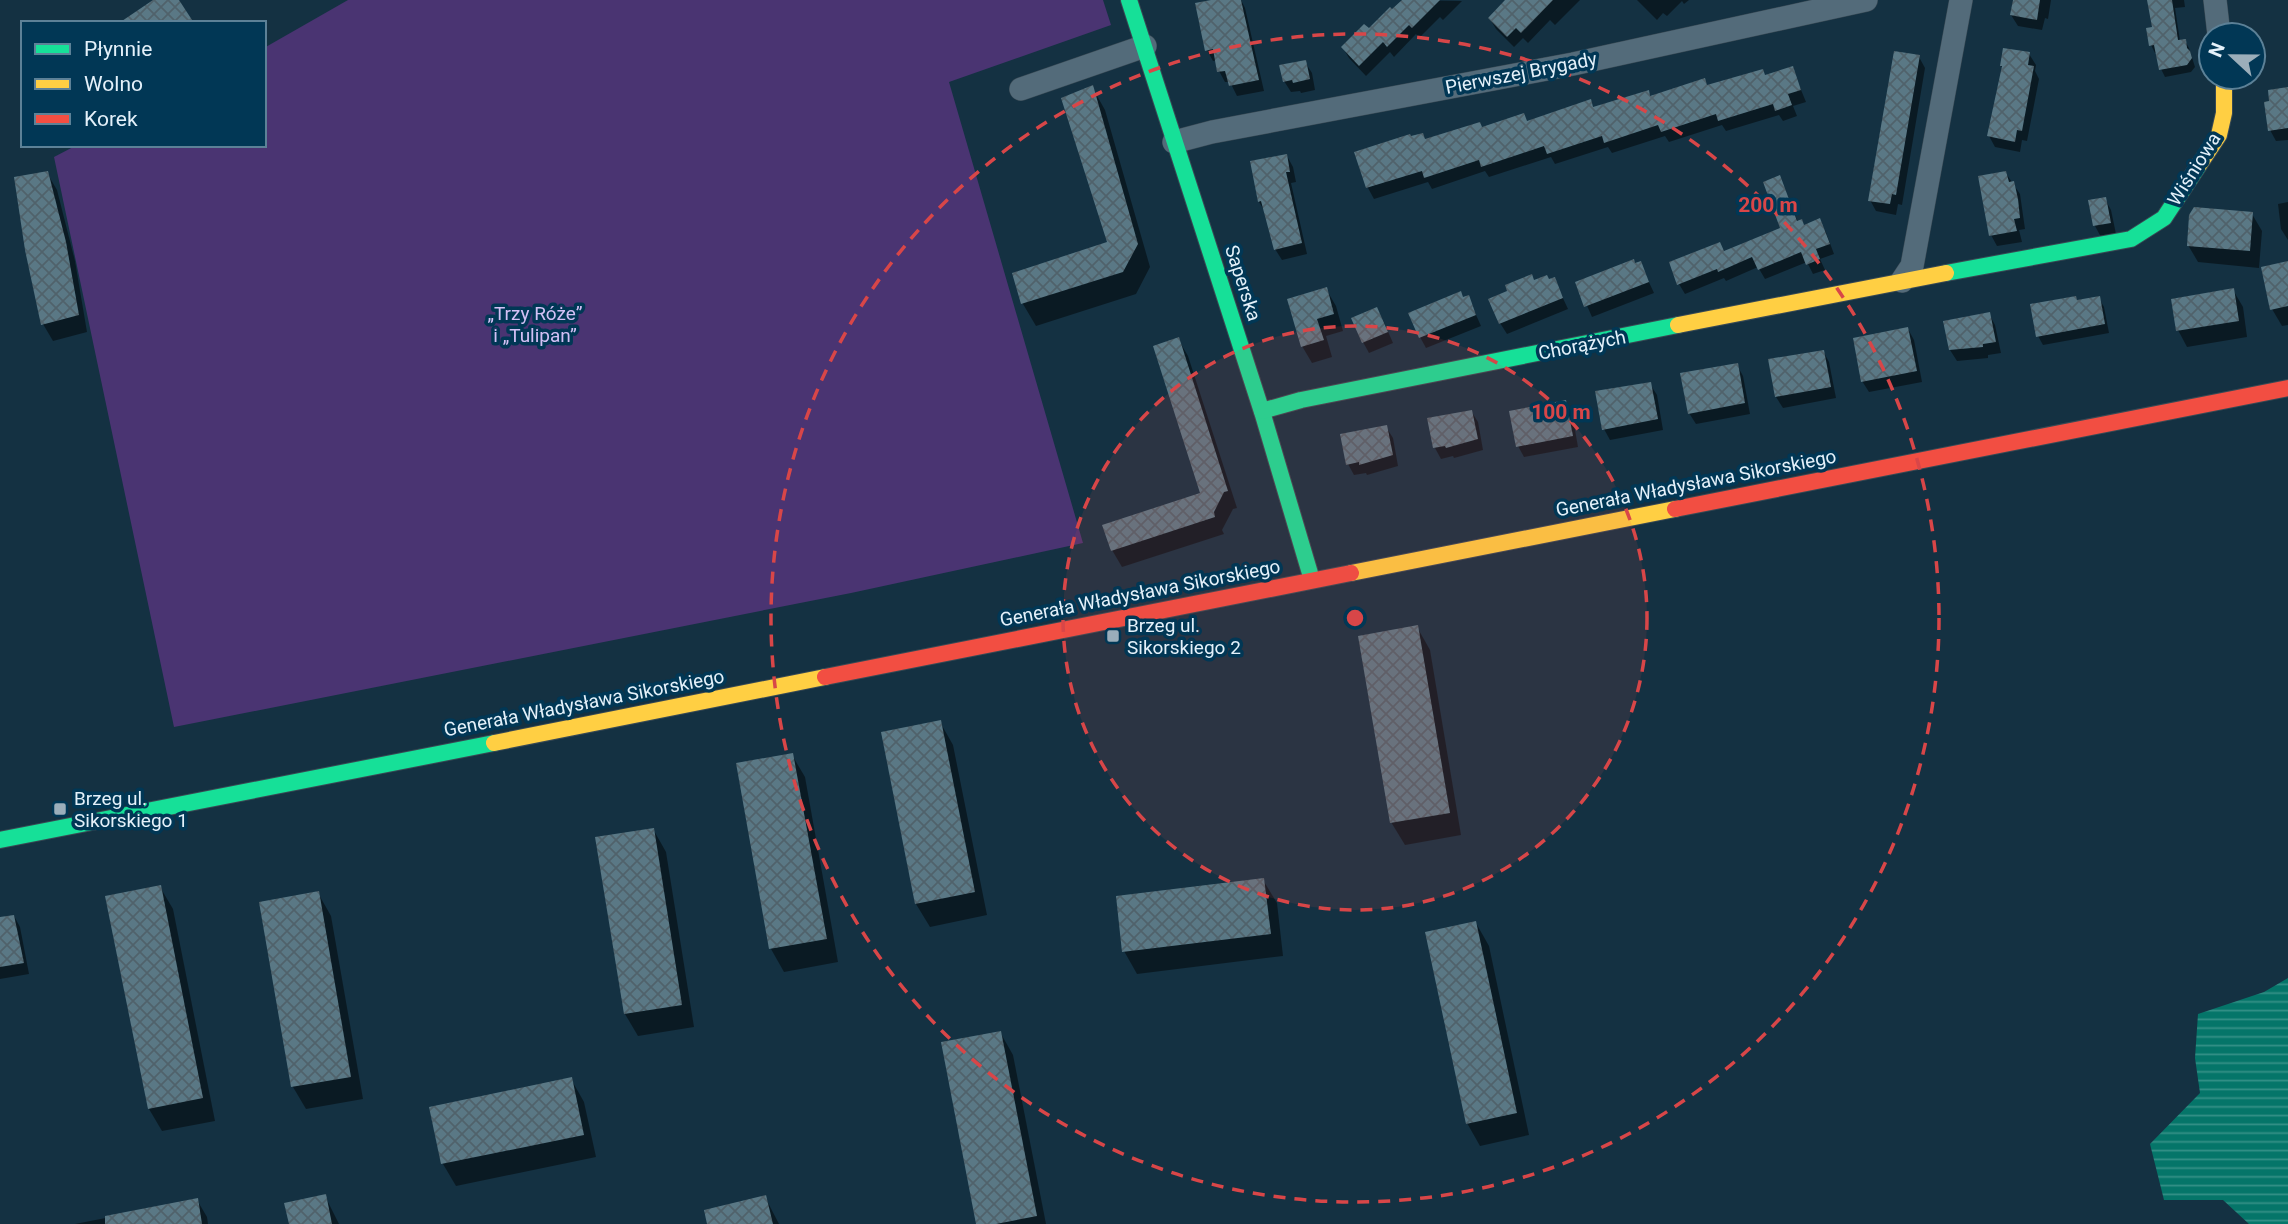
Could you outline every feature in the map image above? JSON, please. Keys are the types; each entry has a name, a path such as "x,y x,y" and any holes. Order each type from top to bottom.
{"main road":[{"name":"Saperska","path":"1129,0 1291,500 1312,580"},
{"name":"Wiśniowa","path":"2164,219 2219,135 2224,113 2224,91"},
{"name":"Chorążych","path":"1262,411 1301,400 1902,281 2130,239 2164,219"},
{"name":"Generała Władysława Sikorskiego","path":"0,840 2288,388"}],"street":[{"name":"Pierwszej Brygady","path":"1174,142 1226,129 1573,64 1866,0"},
{"path":"1902,281 1912,266 1961,0"},
{"path":"2215,0 2217,21"},
{"path":"1021,89 1145,46"}],"green space":[{"name":"„Trzy Róże” i „Tulipan”","path":"348,0 1103,0 1111,25 949,82 1083,543 851,593 174,727 54,157 73,147 266,147 266,47"}],"shaded area":[{"path":"2288,978 2288,1224 2249,1224 2223,1200 2164,1200 2150,1144 2200,1093 2195,1058 2198,1014 2264,992"}],"building":[{"path":"153,0 179,0 193,21 122,21"},
{"path":"1241,0 1259,80 1229,86 1225,71 1217,72 1213,49 1205,51 1195,3"},
{"path":"1402,0 1440,0 1412,28 1409,25 1387,47 1383,42 1359,66 1341,47 1364,24 1369,28 1390,7 1392,9"},
{"path":"1505,0 1553,0 1521,33 1516,28 1507,37 1488,18"},
{"path":"2013,0 2040,0 2037,20 2010,15"},
{"path":"2147,0 2172,0 2178,40 2186,39 2192,58 2187,65 2159,70 2154,45 2149,46 2146,28 2152,27"},
{"path":"2003,48 2030,52 2028,65 2034,66 2022,131 2017,130 2015,142 1987,136 2002,66"},
{"path":"1894,51 1920,55 1896,195 1892,194 1890,204 1868,201"},
{"path":"1306,60 1310,79 1283,82 1279,65"},
{"path":"1793,66 1801,90 1788,94 1792,105 1775,111 1773,104 1718,121 1716,114 1661,132 1658,125 1604,143 1602,136 1547,154 1544,146 1481,167 1479,160 1424,178 1422,171 1366,188 1354,152 1410,134 1423,133 1425,139 1480,122 1482,127 1524,113 1527,121 1591,99 1593,107 1649,90 1650,96 1705,78 1707,85 1763,69 1765,75"},
{"path":"1093,85 1138,244 1123,272 1021,304 1012,273 1107,242 1061,98"},
{"path":"2288,87 2288,128 2268,131 2264,102 2269,101 2268,90"},
{"path":"1287,154 1290,172 1286,172 1302,243 1274,250 1261,201 1258,202 1250,161"},
{"path":"48,171 66,242 79,315 41,325 25,250 14,177"},
{"path":"2006,171 2009,182 2014,181 2018,199 2020,218 2014,219 2017,231 1989,236 1978,176"},
{"path":"1780,175 1797,221 1802,219 1804,225 1820,218 1830,244 1816,249 1820,259 1806,265 1801,252 1758,270 1752,257 1718,272 1717,269 1677,285 1669,262 1720,242 1724,251 1780,228 1763,182"},
{"path":"2106,197 2111,223 2093,226 2088,200"},
{"path":"2194,207 2253,212 2250,251 2187,246 2189,215"},
{"path":"1634,259 1635,263 1641,261 1649,282 1584,307 1575,282"},
{"path":"2288,261 2288,306 2270,310 2261,267"},
{"path":"1532,274 1534,280 1547,275 1549,279 1555,277 1563,298 1499,324 1488,299 1507,291 1505,285"},
{"path":"1327,287 1334,314 1317,319 1324,340 1301,347 1287,299"},
{"path":"2234,288 2239,321 2176,331 2171,299"},
{"path":"1461,291 1463,297 1469,295 1476,315 1419,338 1408,313"},
{"path":"2076,296 2077,300 2100,296 2105,324 2036,337 2030,304"},
{"path":"1377,307 1388,332 1362,343 1351,318"},
{"path":"1990,312 1996,342 1983,344 1983,347 1949,350 1943,321"},
{"path":"1908,327 1917,371 1861,382 1853,338"},
{"path":"1179,337 1228,491 1224,492 1214,512 1215,517 1111,551 1102,525 1200,493 1153,346"},
{"path":"1824,350 1831,387 1775,397 1768,359"},
{"path":"1738,363 1745,403 1688,414 1680,373"},
{"path":"1651,382 1658,419 1602,430 1595,391"},
{"path":"1566,400 1573,436 1516,447 1509,411"},
{"path":"1472,410 1478,439 1446,448 1433,448 1427,418"},
{"path":"1387,425 1393,455 1359,465 1359,462 1346,465 1340,434"},
{"path":"1418,625 1450,813 1390,823 1358,636"},
{"path":"941,720 975,892 915,904 881,732"},
{"path":"793,753 827,939 769,949 736,763"},
{"path":"654,828 682,1005 624,1014 595,837"},
{"path":"1264,878 1271,934 1122,952 1116,896"},
{"path":"161,885 203,1098 148,1109 105,896"},
{"path":"319,891 351,1077 291,1087 259,902"},
{"path":"14,915 24,963 0,967 0,917"},
{"path":"1476,921 1517,1113 1466,1124 1425,932"},
{"path":"1001,1031 1037,1216 996,1224 976,1224 941,1042"},
{"path":"572,1077 584,1135 441,1164 429,1107"},
{"path":"326,1194 332,1224 289,1224 284,1203"},
{"path":"766,1195 773,1224 707,1224 704,1210"},
{"path":"198,1198 202,1224 105,1224 105,1216"}],"traffic: fast":[{"path":"1129,0 1263,415 1312,580"},
{"path":"1946,273 2131,239 2164,218 2199,165"},
{"path":"1262,411 1301,400 1678,325"},
{"path":"0,840 494,743"}],"traffic: slow":[{"path":"2199,165 2219,135 2224,113 2224,91"},
{"path":"1678,325 1946,273"},
{"path":"1351,573 1675,509"},
{"path":"494,743 825,677"}],"traffic: jam":[{"path":"1675,509 2288,388"},
{"path":"825,677 1351,573"}],"place":[{"name":"Brzeg ul. Sikorskiego 2","path":"1113,636"},
{"name":"Brzeg ul. Sikorskiego 1","path":"60,809"}]}
